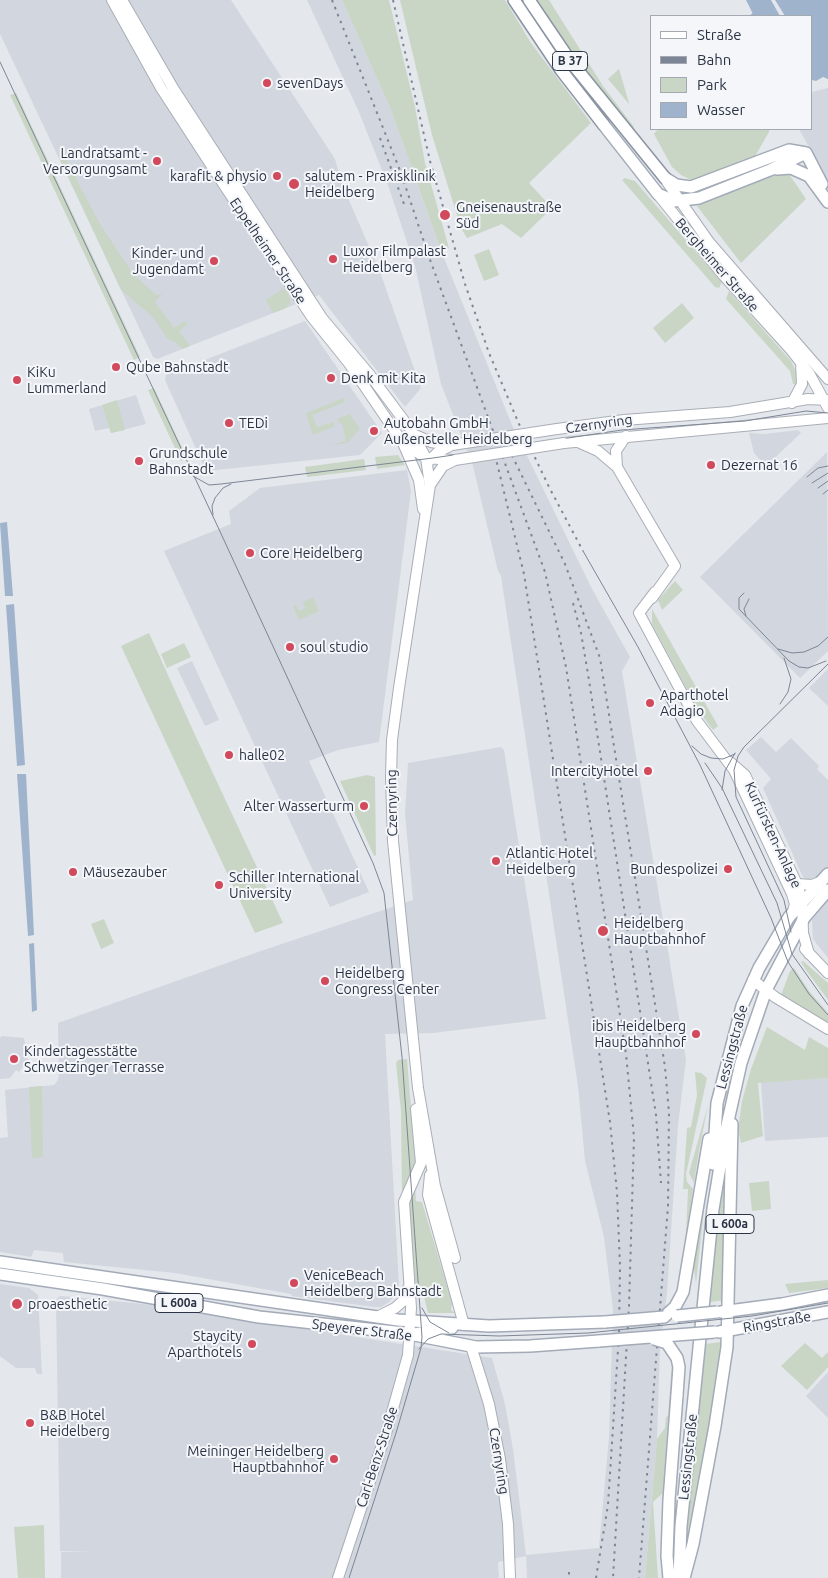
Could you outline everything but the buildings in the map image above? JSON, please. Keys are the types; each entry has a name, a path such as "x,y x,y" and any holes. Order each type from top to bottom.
{"main road":[{"name":"Eppelheimer Straße","path":"112,0 161,88 226,188 311,316 348,362 403,443 419,480"},
{"name":"Eppelheimer Straße","path":"122,0 154,58 319,313 370,375 413,434 427,460 430,485"},
{"name":"Bergheimer Straße","path":"514,0 555,62 602,124 722,274 801,363 827,402"},
{"name":"B 37","path":"529,0 571,62 666,180"},
{"path":"666,180 691,186 789,150 806,153 828,197"},
{"name":"B 37","path":"654,190 663,197 680,201 699,198 770,170 806,153"},
{"name":"B 37","path":"770,170 791,168 809,176 828,202"},
{"name":"Bergheimer Straße","path":"666,180 693,221 724,261 828,379"},
{"path":"693,221 694,207 699,198"},
{"path":"792,403 802,384 801,363"},
{"name":"Czernyring","path":"424,518 419,480 427,460 451,445 607,422 669,415 730,412 808,399 827,402"},
{"name":"Czernyring","path":"455,1258 443,1218 431,1164 418,1088 393,841 390,777 394,727 430,485 443,466 455,460 564,443 626,436 828,418"},
{"path":"807,421 828,423"},
{"path":"413,434 431,442 451,445"},
{"path":"617,467 616,451 626,436"},
{"path":"577,442 598,451 617,467"},
{"name":"Eppelheimer Straße","path":"403,443 427,460"},
{"path":"427,460 455,460"},
{"name":"Kurfürsten-Anlage","path":"617,467 675,566 638,613 697,721 728,760 745,775 797,884 802,901 801,922 808,954"},
{"name":"Kurfürsten-Anlage","path":"646,628 646,610 655,592"},
{"name":"Kurfürsten-Anlage","path":"728,760 792,894 795,904 793,911"},
{"path":"797,884 812,885 825,882"},
{"name":"Lessingstraße","path":"679,1578 681,1526 712,1209 718,1103 731,1044 742,1006 753,980 793,911 825,882"},
{"name":"L 600a","path":"801,922 825,882"},
{"name":"Lessingstraße","path":"712,1209 732,1099 742,1059 766,990 801,922"},
{"path":"781,930 789,943 808,954 828,973"},
{"path":"753,980 828,1029"},
{"path":"731,1044 742,1059"},
{"name":"Czernyring","path":"410,1335 411,1320 404,1198 421,1163 415,1097 418,1088"},
{"name":"L 600a","path":"722,1312 732,1099"},
{"name":"L 600a","path":"664,1317 675,1307 683,1292 701,1181 718,1103"},
{"name":"Czernyring","path":"431,1164 428,1195 438,1236 467,1325"},
{"name":"Speyerer Straße","path":"0,1262 377,1317 467,1325 552,1326 722,1312"},
{"name":"Speyerer Straße","path":"0,1274 103,1288 267,1318 410,1335 474,1346 530,1346 721,1331"},
{"path":"377,1317 392,1310 404,1300 409,1285"},
{"name":"Ringstraße","path":"722,1312 828,1296"},
{"path":"684,1578 693,1544 718,1413 727,1346 721,1331 722,1312"},
{"name":"Ringstraße","path":"721,1331 828,1312"},
{"path":"410,1335 467,1325"},
{"name":"Carl-Benz-Straße","path":"338,1578 406,1364 410,1335"},
{"path":"647,1337 670,1346 677,1358 679,1367 666,1556 669,1578"},
{"name":"Czernyring","path":"474,1346 489,1404 500,1459 508,1524 510,1578"},
{"name":"Lessingstraße","path":"669,1578 681,1526"}],"shaded area":[{"path":"0,0 231,0 335,159 342,184 380,272 421,388 405,407 319,295 157,359 153,357 0,34"},
{"path":"307,0 342,0 391,110 442,253 512,425 592,589 630,657 622,671 686,1060 678,1125 667,1293 660,1349 657,1439 645,1578 527,1578 526,1556 498,1562 499,1578 61,1578 61,1552 92,1552 60,1551 56,1300 60,1296 144,1304 492,1358 505,1404 513,1449 526,1555 599,1548 609,1437 613,1310 604,1237 585,1161 578,1086 501,576 498,571 473,466 441,384 415,266 389,188 359,112"},
{"path":"828,88 828,181 800,130 813,130 813,92"},
{"path":"305,321 382,433 360,455 206,471 165,380 166,375"},
{"path":"136,395 146,424 111,433 109,428 95,431 89,409"},
{"path":"798,430 801,433 766,466 754,453 749,433 765,434"},
{"path":"827,452 828,651 800,678 700,577"},
{"path":"407,470 411,491 379,742 338,750 309,761 369,892 330,907 164,551 231,524 229,511 260,488"},
{"path":"192,661 219,720 205,726 177,668"},
{"path":"828,669 828,706 809,688"},
{"path":"761,737 776,752 791,738 819,766 817,769 828,780 828,898 803,877 763,788 771,779 746,750"},
{"path":"501,747 504,750 546,1019 433,1033 385,1034 399,1286 396,1294 389,1302 381,1307 374,1307 292,1296 291,1294 175,1273 64,1262 63,1253 34,1250 31,1257 0,1252 0,1138 8,1137 5,1090 54,1085 58,1080 58,1023 258,952 413,900 405,814 408,763"},
{"path":"828,900 828,958 813,939 812,920"},
{"name":"Kindertagesstätte Schwetzinger Terrasse","path":"2,1036 24,1038 28,1060 19,1072 16,1070 10,1078 0,1079 0,1038"},
{"path":"828,1078 828,1137 765,1141 761,1082"},
{"path":"0,1284 29,1288 38,1295 42,1374 37,1374 35,1368 16,1368 0,1356"},
{"path":"828,1372 828,1418 806,1396"}],"green space":[{"path":"342,0 389,0 415,107 425,163 449,248 442,253 391,110"},
{"path":"400,0 505,0 531,43 591,123 529,183 552,208 521,238 502,224 467,238 461,228 432,135"},
{"path":"535,0 549,0 603,86 634,127 631,130 605,98"},
{"path":"619,69 629,103 629,104 608,79"},
{"path":"16,93 140,357 134,360 10,95"},
{"path":"657,130 769,130 754,158 691,180 681,175 672,167 654,134"},
{"path":"63,154 100,224 133,274 156,295 162,294 155,302 174,328 185,321 187,324 179,331 190,346 183,349 167,338 153,317 121,290 59,157"},
{"path":"782,173 789,174 806,199 741,263 697,206 703,201"},
{"path":"625,178 635,181 722,282 719,288 715,287 622,180"},
{"path":"489,249 499,275 484,281 474,255"},
{"path":"284,288 290,298 290,304 284,309 273,313 266,300"},
{"path":"729,291 791,361 799,378 799,385 793,384 790,371 726,299"},
{"path":"682,303 694,318 665,343 653,328"},
{"path":"154,388 187,458 181,461 148,390"},
{"path":"344,398 345,402 312,415 317,427 333,422 335,426 313,435 306,413"},
{"path":"117,400 125,430 111,433 102,405"},
{"path":"350,414 360,429 347,443 330,445 346,441 342,423 340,424 337,419"},
{"path":"398,455 405,465 377,469 375,457"},
{"path":"364,459 366,470 307,477 305,467"},
{"path":"675,581 683,590 662,610 658,600"},
{"path":"313,598 319,611 299,620 293,606 296,605 299,611 305,608 303,602"},
{"path":"652,609 718,726 713,730 698,710 652,624"},
{"path":"149,633 283,923 255,933 121,646"},
{"path":"184,643 191,657 167,668 161,654"},
{"path":"367,775 375,777 376,855 374,856 340,781"},
{"path":"104,919 114,943 101,949 91,924"},
{"path":"803,961 828,983 828,1000 806,970 801,962"},
{"path":"794,968 809,991 828,1013 828,1025 781,995 790,971"},
{"path":"767,1027 805,1050 809,1037 828,1048 828,1078 758,1083 763,1136 741,1143 738,1130 742,1101 751,1069"},
{"path":"407,1059 416,1169 405,1192 402,1192 401,1111 396,1063 398,1060"},
{"path":"695,1072 701,1073 707,1078 686,1174 687,1182 693,1189 686,1237 688,1189 683,1189 687,1128 691,1127 697,1095"},
{"path":"42,1086 43,1157 32,1158 29,1087"},
{"path":"708,1105 699,1151 694,1183 689,1173"},
{"path":"727,1154 725,1300 710,1302 715,1230"},
{"path":"709,1157 704,1210 696,1283 693,1262"},
{"path":"769,1181 771,1209 752,1211 749,1183"},
{"path":"415,1186 416,1201 422,1202 452,1303 451,1310 455,1313 428,1313 422,1288 413,1288 408,1203"},
{"path":"828,1280 828,1288 789,1293 785,1284"},
{"path":"721,1342 722,1350 687,1562 685,1560 686,1544 705,1344"},
{"path":"805,1343 822,1358 828,1352 828,1367 807,1390 781,1366"},
{"path":"672,1362 674,1373 665,1491 653,1502 658,1578 645,1578 657,1439 665,1428 666,1417 668,1416"},
{"path":"44,1525 45,1578 18,1578 14,1527"}],"water":[{"path":"746,0 771,0 779,15 754,15"},
{"path":"775,0 828,0 828,79 823,77 816,81 813,80 813,15 784,15"},
{"path":"7,522 13,596 5,596 0,523"},
{"path":"14,604 25,765 17,766 6,605"},
{"path":"17,774 26,774 34,935 28,936"},
{"path":"34,943 37,1010 32,1012 29,944"}],"tram line":[{"path":"0,62 217,525 373,863 384,893 402,1057 422,1337 421,1348 396,1433 349,1578"},
{"path":"193,476 209,485 221,484 433,458 622,430 745,421 806,411 828,413"},
{"path":"807,477 818,468 828,466"},
{"path":"812,483 828,473"},
{"path":"818,488 828,481"},
{"path":"213,515 212,506 215,498 223,488 231,484"},
{"path":"823,494 828,490"},
{"path":"583,551 638,647 700,765 771,918 788,962 809,994 828,1015"},
{"path":"744,593 739,598 739,609 789,661 799,667 808,668 826,661"},
{"path":"746,616 744,609 749,599"},
{"path":"778,649 792,653 804,652 818,646 828,637"},
{"path":"780,704 788,692 791,679 784,658"},
{"path":"791,932 784,900 736,797 734,770 738,756 744,747 828,664"},
{"path":"692,746 701,754 711,758 723,759 735,754"},
{"path":"722,790 725,771 735,753"},
{"path":"705,763 722,788 777,903 792,954 828,1005"},
{"path":"419,1349 428,1339 441,1334 499,1336 588,1333 752,1316 828,1303"},
{"path":"422,1308 430,1322 449,1333"}],"railway":[{"path":"332,0 401,173 429,257 545,572 566,667 626,1054 634,1137 629,1306 613,1578"},
{"path":"393,0 430,161 465,284 489,353 519,424 549,487 583,551"},
{"path":"380,138 404,204"},
{"path":"502,435 565,564 600,658 665,1067 669,1113 668,1206 639,1578"},
{"path":"495,455 524,574 610,1122 617,1192 620,1266 619,1334 608,1505 596,1578"},
{"path":"573,603 581,633 588,674 656,1115 661,1183"},
{"path":"569,1572 569,1578"}],"place":[{"name":"sevenDays","path":"267,83"},
{"name":"Landratsamt - Versorgungsamt","path":"157,161"},
{"name":"karafit & physio","path":"277,176"},
{"name":"salutem - Praxisklinik Heidelberg","path":"294,184"},
{"name":"Gneisenaustraße Süd","path":"445,215"},
{"name":"Luxor Filmpalast Heidelberg","path":"333,259"},
{"name":"Kinder- und Jugendamt","path":"214,261"},
{"name":"Qube Bahnstadt","path":"116,367"},
{"name":"Denk mit Kita","path":"331,378"},
{"name":"KiKu Lummerland","path":"17,380"},
{"name":"TEDi","path":"229,423"},
{"name":"Autobahn GmbH Außenstelle Heidelberg","path":"374,431"},
{"name":"Grundschule Bahnstadt","path":"139,461"},
{"name":"Dezernat 16","path":"711,465"},
{"name":"Core Heidelberg","path":"250,553"},
{"name":"soul studio","path":"290,647"},
{"name":"Aparthotel Adagio","path":"650,703"},
{"name":"halle02","path":"229,755"},
{"name":"IntercityHotel","path":"648,771"},
{"name":"Alter Wasserturm","path":"364,806"},
{"name":"Atlantic Hotel Heidelberg","path":"496,861"},
{"name":"Bundespolizei","path":"728,869"},
{"name":"Mäusezauber","path":"73,872"},
{"name":"Schiller International University","path":"219,885"},
{"name":"Heidelberg Hauptbahnhof","path":"603,931"},
{"name":"Heidelberg Congress Center","path":"325,981"},
{"name":"ibis Heidelberg Hauptbahnhof","path":"696,1034"},
{"name":"Kindertagesstätte Schwetzinger Terrasse","path":"14,1059"},
{"name":"VeniceBeach Heidelberg Bahnstadt","path":"294,1283"},
{"name":"proaesthetic","path":"17,1304"},
{"name":"Staycity Aparthotels","path":"252,1344"},
{"name":"B&B Hotel Heidelberg","path":"30,1423"},
{"name":"Meininger Heidelberg Hauptbahnhof","path":"334,1459"}]}
